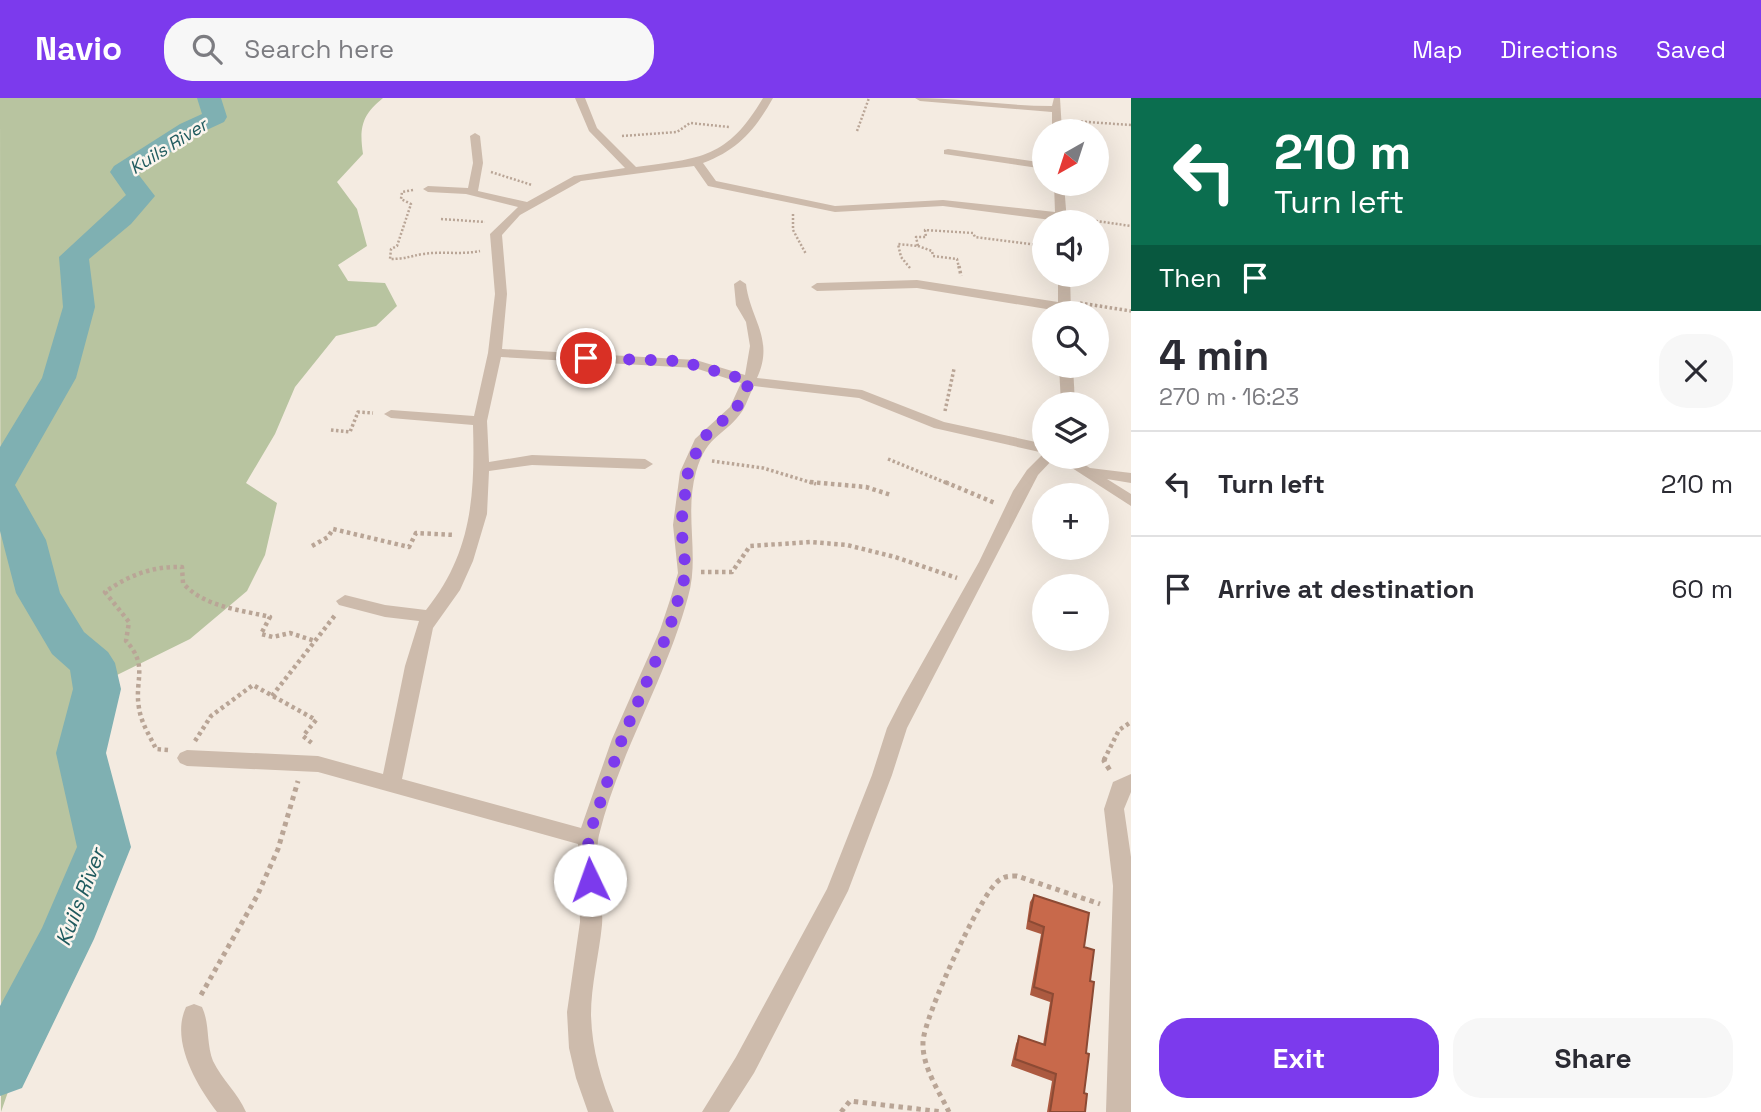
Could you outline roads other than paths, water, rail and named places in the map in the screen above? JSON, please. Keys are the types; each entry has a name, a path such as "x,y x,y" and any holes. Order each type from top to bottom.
{"street":[{"path":"580,98 588,121 600,138 633,170"},
{"path":"391,785 414,666 430,616 451,590 479,514 482,468 480,421 495,353 501,279 495,251 496,234 503,224 528,206 578,178 697,162 730,149 747,131 768,98"},
{"path":"920,98 1057,114"},
{"path":"472,193 477,167 475,136"},
{"path":"948,152 1032,164"},
{"path":"697,162 712,184 797,203 846,210 953,203 1032,215"},
{"path":"428,189 472,193 528,206"},
{"path":"601,1112 588,1078 581,1048 579,1012 591,922 588,838 622,739 669,630 686,573 681,525 688,472 702,439 736,409 755,365 757,346 753,322 740,300 740,284"},
{"path":"817,287 916,284 1032,301"},
{"path":"495,353 680,361 750,381 862,394 939,425 1032,446"},
{"path":"391,414 480,421"},
{"path":"482,468 532,460 645,464"},
{"path":"715,1112 745,1065 837,891 882,775 897,728 1036,469"},
{"path":"1085,470 1131,478"},
{"path":"1085,470 1131,501"},
{"path":"345,601 385,611 430,616"},
{"path":"187,758 303,764 339,769 588,838"},
{"path":"1119,1112 1125,886 1114,809 1126,785"},
{"path":"194,1015 192,1033 197,1052 217,1092 233,1112"}],"waterway":[{"name":"Kuils River","path":"0,479 59,378 79,307 74,257 121,218 141,196 123,172 189,129 215,117 209,98"},
{"name":"Kuils River","path":"0,492 25,540 38,593 68,643 92,663 97,689 81,753 104,847 66,939 0,1067"}]}
